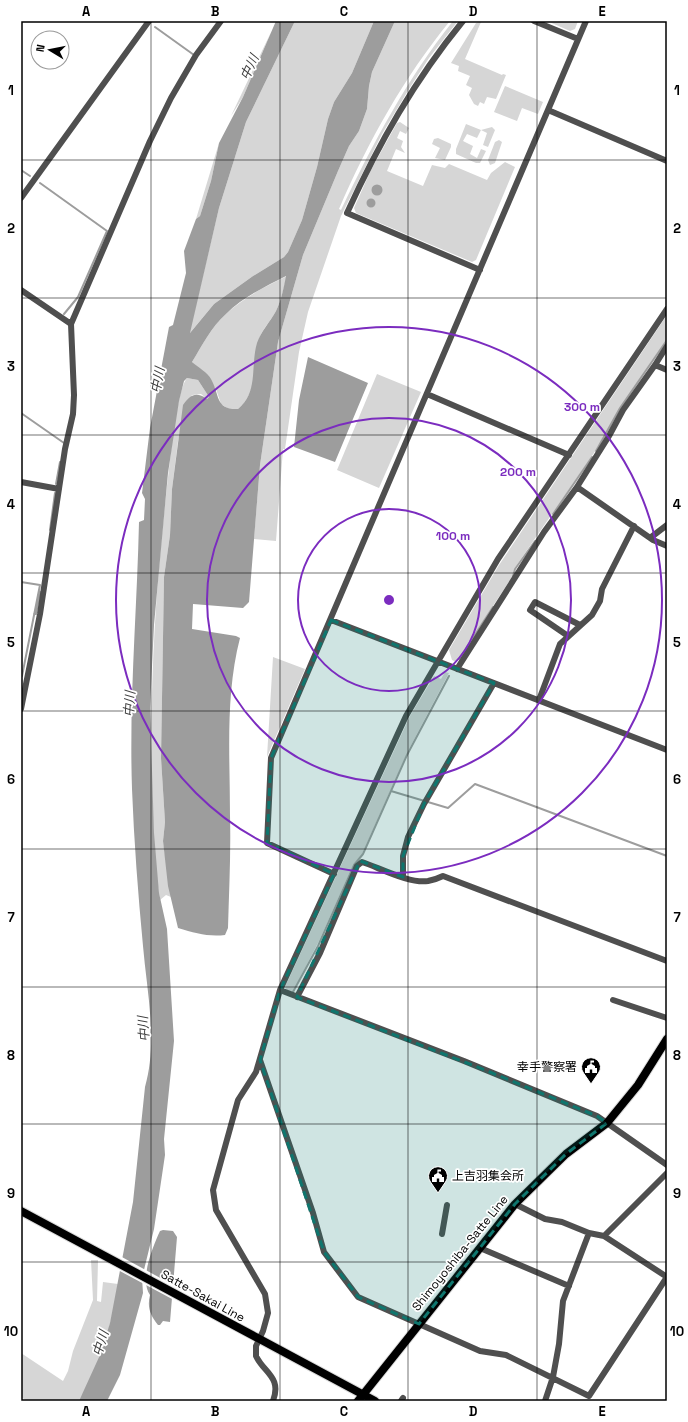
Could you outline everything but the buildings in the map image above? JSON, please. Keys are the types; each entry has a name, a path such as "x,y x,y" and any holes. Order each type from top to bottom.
{"main road":[{"name":"Shimoyoshiba-Satte Line","path":"361,1398 418,1324 515,1204 566,1154 606,1123 638,1085 667,1039"},
{"name":"Satte-Sakai Line","path":"21,1211 259,1339 361,1398 375,1401"}],"street":[{"path":"21,198 149,21"},
{"path":"21,709 40,614 59,489 73,414 74,395 71,324 150,141 171,98 196,56 221,21"},
{"path":"463,21 435,57 405,101 375,156 348,213 480,270"},
{"path":"534,21 578,39"},
{"path":"334,874 267,843 271,758 586,21"},
{"path":"548,110 667,161"},
{"path":"21,290 71,324"},
{"path":"273,1401 275,1387 272,1376 256,1356 256,1346 268,1313 265,1294 223,1223 216,1210 213,1198 214,1182 238,1100 252,1078 260,1060 274,1006 280,990 406,716 498,559 667,309"},
{"path":"457,669 544,532 577,487 609,436 622,410 667,346"},
{"path":"655,365 667,370"},
{"path":"427,394 569,455"},
{"path":"21,482 59,489"},
{"path":"577,487 650,538 667,546"},
{"path":"650,538 667,525"},
{"path":"539,700 560,644 592,616 600,601 602,589 634,526"},
{"path":"568,636 530,610 535,602 580,625"},
{"path":"331,620 667,750"},
{"path":"403,877 403,856 408,837 420,810 494,683"},
{"path":"297,998 320,953 357,866 362,862 403,877 419,881 428,881 443,876 667,961"},
{"path":"280,990 297,998 485,1070 597,1116 667,1165"},
{"path":"613,1000 667,1018"},
{"path":"260,1060 313,1213 324,1252 358,1297 480,1351 506,1355 589,1396 667,1277 604,1236 589,1233 562,1222 545,1219 515,1204"},
{"path":"604,1236 667,1173"},
{"path":"442,1234 447,1205"},
{"path":"544,1401 553,1377 559,1344 563,1301 589,1233"},
{"path":"480,1248 569,1286"}],"highlighted area":[{"path":"331,620 494,683 424,804 403,856 403,877 360,861 297,997 485,1070 597,1116 607,1123 566,1154 515,1204 419,1324 358,1297 324,1252 260,1060 280,990 334,874 267,843 271,758"}],"shaded area":[{"path":"276,21 295,21 246,122 219,208 190,333 214,304 253,276 284,257 288,252 302,220 317,167 328,119 334,102 352,73 374,21 395,21 372,72 367,109 359,131 349,146 303,255 278,342 260,465 249,602 243,608 193,604 192,629 236,636 240,638 235,660 230,704 230,858 228,928 225,935 207,935 178,928 168,886 163,841 165,822 161,758 164,577 170,535 172,489 183,405 194,395 200,395 207,399 209,397 198,380 187,378 184,381 179,401 168,473 154,625 150,708 154,833 159,893 167,929 174,1041 164,1139 165,1155 154,1229 142,1278 143,1293 120,1375 107,1401 79,1401 100,1355 110,1323 133,1202 145,1087 151,1052 150,1017 135,848 131,756 132,689 139,522 144,520 145,499 142,493 150,428 169,327 173,325 186,273 184,251 196,219 200,216 211,181 219,143 243,97","holes":["286,276 278,307 257,343 253,378 249,394 245,402 238,409 225,407 219,400 210,377 192,362 211,331 232,308 254,293"]},
{"path":"295,21 374,21 352,73 334,102 328,119 317,167 302,220 288,252 284,257 253,276 214,304 189,334 219,208 246,122"},
{"path":"395,21 450,21 417,65 388,111 350,184 339,209 341,210 378,136 406,89 436,43 453,21 458,21 429,58 382,134 341,216 308,312 299,352 285,449 283,449 276,541 254,539 260,465 278,342 303,255 349,146 359,131 367,109 372,72"},
{"path":"547,21 578,21 575,29 570,31"},
{"path":"481,22 465,59 502,75 506,75 496,99 487,97 484,104 480,102 478,106 474,104 469,95 472,88 466,85 470,76 458,71 459,66 451,63 476,23"},
{"path":"272,30 243,97 231,116"},
{"path":"505,86 543,102 538,114 522,108 517,121 494,112"},
{"path":"400,122 409,128 406,134 400,131 397,138 403,141 401,147 405,153 396,149 387,171 423,186 432,165 445,168 449,164 487,180 491,173 505,162 515,167 476,260 472,262 356,213 354,208 371,170 397,123"},
{"path":"466,124 481,130 477,138 467,134 463,141 473,146 470,154 477,158 481,149 486,151 480,163 476,163 456,154 456,149"},
{"path":"492,127 495,130 488,147 483,145 487,133 481,130"},
{"path":"438,138 451,144 445,160 435,158 440,148 432,144 434,139"},
{"path":"499,140 502,142 495,163 490,165 488,160 495,142"},
{"path":"219,143 211,181 200,216 196,219"},
{"path":"377,184 381,186 383,190 381,194 377,196 373,194 371,190 373,186"},
{"path":"371,198 376,203 371,208 366,203"},
{"path":"287,276 278,307 261,334 256,354 253,384 250,393 238,409 230,410 221,404 216,389 192,362 211,331 226,314 263,288"},
{"path":"667,315 667,339 620,408 594,453 514,569 512,577 456,662 452,660 449,650 499,565"},
{"path":"308,357 368,383 335,462 294,447 299,400"},
{"path":"377,374 421,392 379,488 337,470"},
{"path":"187,378 198,380 209,397 207,399 201,394 192,395 182,414 172,489 170,535 164,577 161,758 165,822 163,841 171,897 166,895 160,900 153,830 151,747 155,624 161,542 172,442 178,404"},
{"path":"273,657 305,669 267,757"},
{"path":"445,672 449,673 408,751 362,854 353,865 319,941 292,993 287,991 285,987 410,716 434,676 441,679"},
{"path":"160,1231 173,1231 177,1237 170,1322 163,1321 160,1325 158,1325 150,1311 150,1295 147,1289 146,1272 154,1245"},
{"path":"91,1260 98,1260 97,1301 101,1302 103,1282 118,1284 109,1330 93,1373 79,1401 27,1401 21,1397 21,1353 63,1381 68,1371 73,1351 93,1300"}],"pier":[{"path":"120,1256 175,1286 174,1300 118,1270"}],"waterway":[{"path":"155,27 194,55"},
{"path":"21,170 30,176"},
{"path":"40,183 107,231 78,297 64,314"},
{"path":"596,451 620,408 667,340"},
{"path":"21,413 64,443"},
{"path":"553,514 592,457"},
{"path":"56,484 60,462"},
{"path":"50,530 55,493"},
{"path":"513,576 515,569 535,541"},
{"path":"21,582 40,585 22,676"},
{"path":"34,614 36,614 40,592"},
{"path":"459,659 493,607"},
{"path":"293,992 318,946 354,865 363,854 407,755 449,676"},
{"path":"391,791 448,808 475,784 667,856"}],"place":[{"name":"幸手警察署","path":"591,1084"},
{"name":"上吉羽集会所","path":"438,1193"}],"water label":[{"name":"中川","path":"249,67"},
{"name":"中川","path":"157,380"},
{"name":"中川","path":"129,704"},
{"name":"中川","path":"143,1029"},
{"name":"中川","path":"100,1343"}]}
